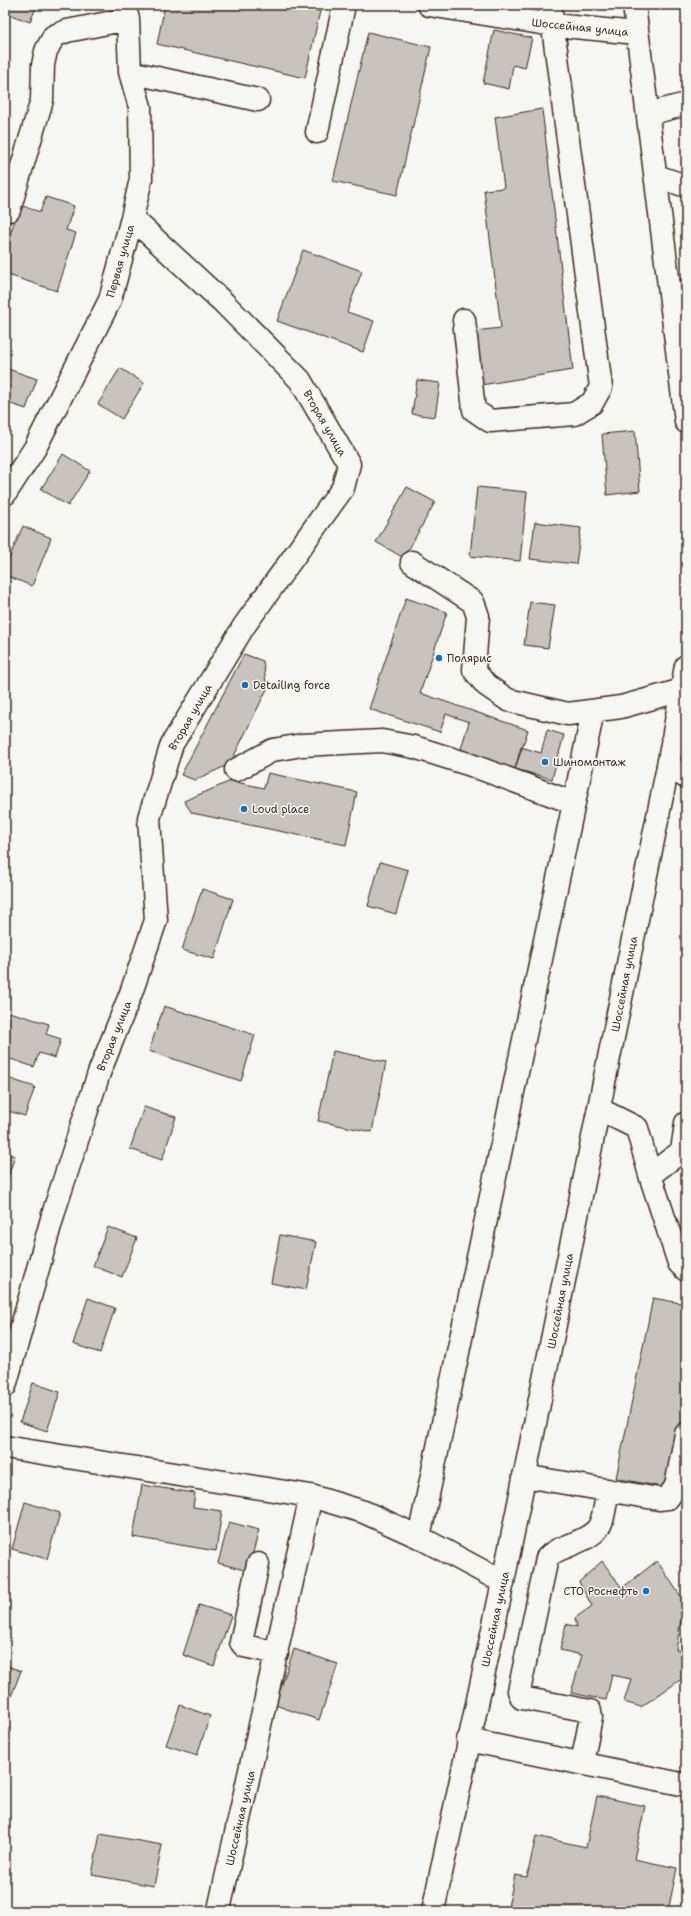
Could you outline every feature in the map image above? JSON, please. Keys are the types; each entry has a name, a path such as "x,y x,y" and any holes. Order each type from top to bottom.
{"street":[{"path":"317,132 344,5"},
{"name":"Шоссейная улица","path":"429,5 551,15 637,33"},
{"path":"634,5 686,422"},
{"path":"9,210 42,100 43,65 46,51 54,36 126,12"},
{"name":"Первая улица","path":"5,494 36,448 110,300 132,218 141,179 140,107 130,72 126,12"},
{"path":"464,320 474,410 480,416 490,421 574,414 592,403 602,387 551,15"},
{"path":"130,72 258,100"},
{"path":"648,114 686,104"},
{"path":"656,176 686,186"},
{"name":"Вторая улица","path":"5,1386 60,1193 99,1073 131,993 156,920 149,818 172,744 244,626 343,488 349,464 300,380 224,303 132,218"},
{"path":"412,562 473,602 478,616 474,670 486,685 508,700 568,714 621,707 682,690"},
{"name":"Шоссейная улица","path":"433,1911 468,1740 504,1582 524,1476 599,1109 677,772 682,690 686,666"},
{"path":"419,1537 593,711"},
{"path":"236,770 273,750 302,746 382,741 414,747 468,764 574,803"},
{"path":"599,1109 637,1128 650,1175 679,1263 686,1270"},
{"path":"650,1175 684,1151 686,1123"},
{"path":"524,1476 659,1500 668,1498 676,1486 686,1434"},
{"path":"5,1447 311,1496 364,1512 419,1537 504,1582"},
{"path":"582,1763 591,1716 590,1711 522,1698 519,1691 547,1558 552,1552 589,1538 596,1532 602,1522 608,1490"},
{"name":"Шоссейная улица","path":"220,1905 311,1496"},
{"path":"258,1564 241,1642 244,1646 277,1653"},
{"path":"468,1740 686,1785"}],"building":[{"path":"5,5 37,5 30,22 5,13"},
{"path":"165,5 292,5 320,11 305,78 157,44"},
{"path":"494,30 532,38 525,68 513,65 509,89 483,83"},
{"path":"368,32 431,47 397,195 333,181"},
{"path":"542,109 573,370 481,385 475,331 501,328 484,190 504,188 495,117"},
{"path":"46,197 74,206 66,230 76,233 57,291 5,274 5,250 20,205 40,212"},
{"path":"303,250 362,271 347,312 374,321 363,352 277,321"},
{"path":"120,368 144,383 122,419 98,404"},
{"path":"8,369 37,379 26,409 5,402 5,378"},
{"path":"417,380 440,383 435,417 412,414"},
{"path":"635,431 640,491 607,495 602,434"},
{"path":"63,454 90,471 68,506 41,489"},
{"path":"407,487 435,502 404,558 376,542"},
{"path":"477,487 527,492 520,561 470,556"},
{"path":"535,522 581,528 576,564 530,559"},
{"path":"23,526 51,538 32,586 5,575 5,568"},
{"path":"406,598 447,612 420,693 528,730 515,769 460,752 469,722 446,714 440,732 369,709"},
{"path":"530,602 555,605 548,648 524,645"},
{"path":"244,654 263,661 267,689 230,764 195,780 181,775"},
{"path":"547,730 564,735 552,779 515,769 521,747 541,753"},
{"path":"268,773 357,792 346,845 192,813 184,801 231,781 264,788"},
{"path":"380,862 408,870 396,914 368,906"},
{"path":"202,889 233,899 214,959 182,950"},
{"path":"164,1006 255,1035 241,1081 149,1051"},
{"path":"9,1012 49,1024 46,1034 61,1039 55,1058 39,1053 34,1067 5,1057 5,1023"},
{"path":"333,1051 386,1062 372,1132 318,1121"},
{"path":"7,1078 35,1087 25,1116 5,1110 5,1084"},
{"path":"144,1107 176,1117 162,1160 130,1149"},
{"path":"5,1153 15,1156 5,1186"},
{"path":"108,1227 137,1238 122,1277 93,1266"},
{"path":"280,1235 316,1242 306,1290 271,1283"},
{"path":"88,1298 115,1308 100,1353 73,1344"},
{"path":"653,1298 686,1304 686,1492 616,1478"},
{"path":"33,1383 60,1392 47,1431 20,1422"},
{"path":"142,1485 195,1493 193,1507 222,1511 216,1551 133,1537"},
{"path":"25,1502 60,1513 47,1559 12,1549"},
{"path":"229,1522 259,1530 248,1571 218,1563"},
{"path":"602,1561 622,1588 657,1561 684,1601 676,1650 686,1652 686,1676 641,1707 624,1702 631,1679 612,1675 606,1700 571,1693 582,1655 560,1650 566,1624 577,1627 575,1618 592,1606 579,1582"},
{"path":"199,1605 231,1615 214,1666 183,1655"},
{"path":"294,1649 338,1664 319,1720 275,1705"},
{"path":"5,1665 21,1671 5,1712"},
{"path":"180,1705 210,1716 197,1755 166,1745"},
{"path":"597,1796 645,1806 634,1859 677,1868 668,1911 507,1911 515,1875 527,1877 536,1836 586,1847"},
{"path":"100,1834 162,1845 154,1886 92,1875"},
{"path":"686,1887 686,1911 681,1911"}],"place":[{"name":"Полярис","path":"439,658"},
{"name":"Detailing force","path":"245,685"},
{"name":"Шиномонтаж","path":"545,762"},
{"name":"Loud place","path":"244,809"},
{"name":"СТО Роснефть","path":"646,1591"}]}
